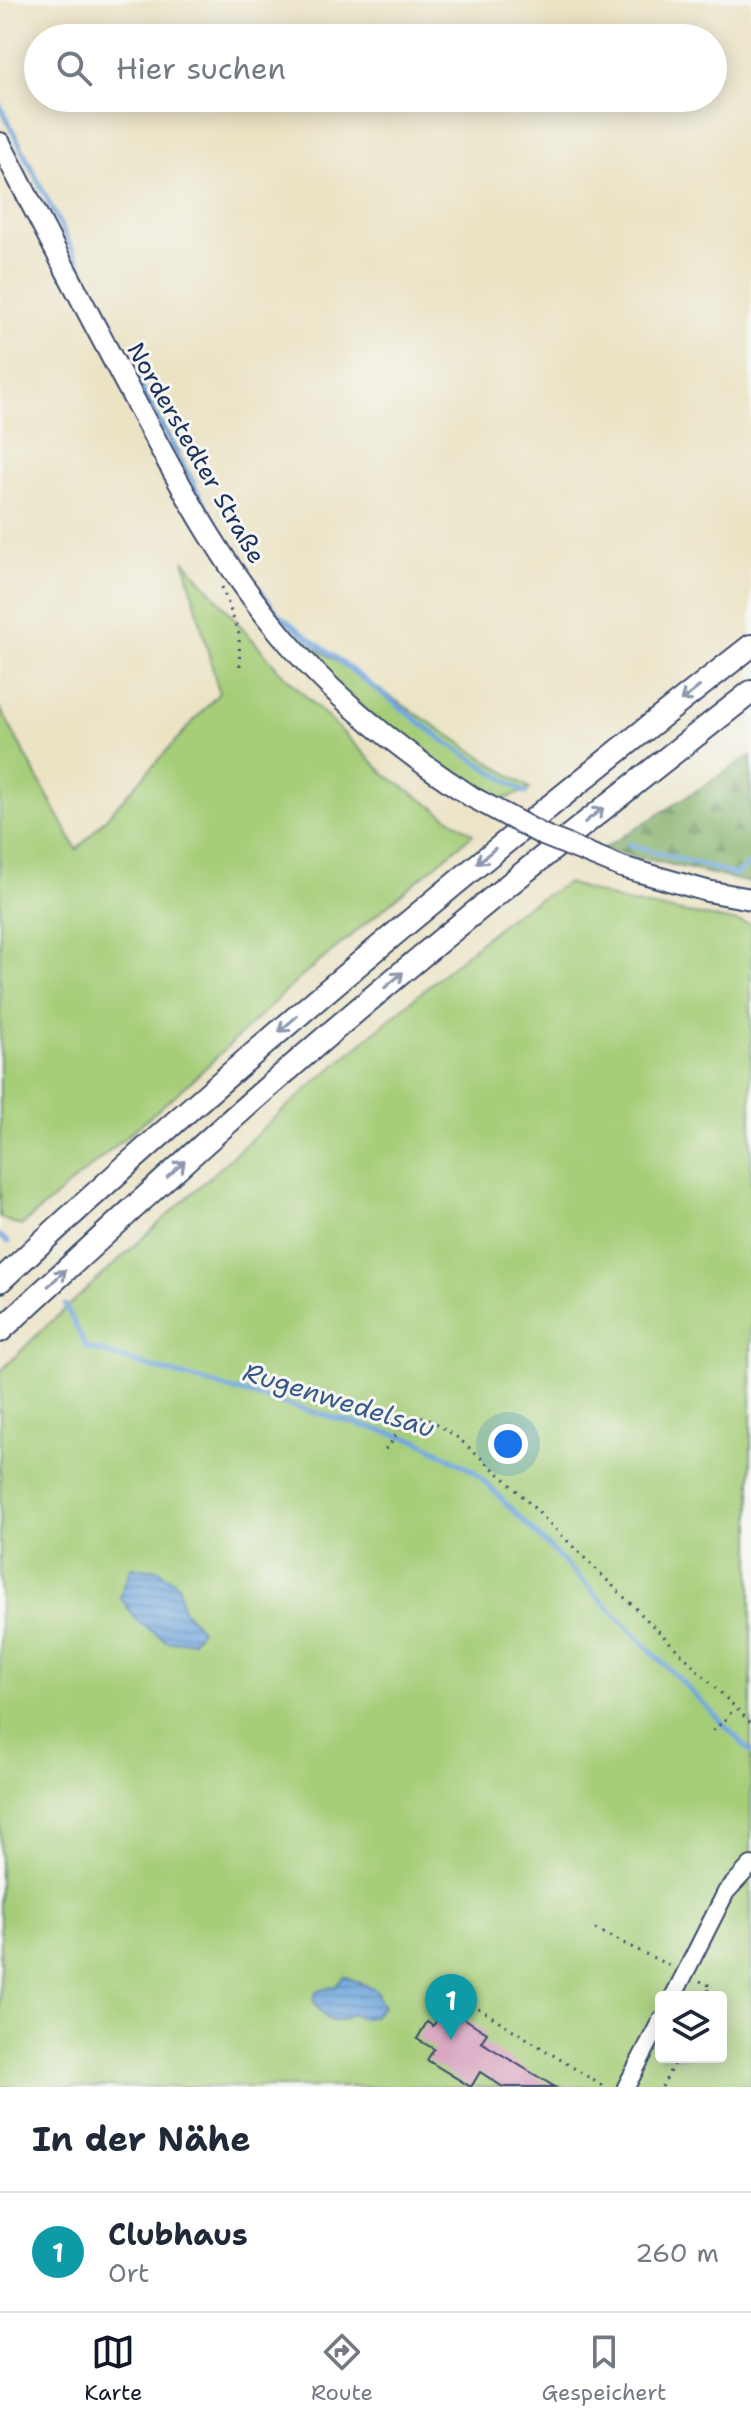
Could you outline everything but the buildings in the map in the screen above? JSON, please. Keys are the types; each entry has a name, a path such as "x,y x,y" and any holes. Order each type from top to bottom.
{"highway":[{"path":"0,1281 134,1158 374,950 542,810 751,646"},
{"path":"0,1331 189,1156 284,1073 557,844 751,692"}],"main road":[{"name":"Norderstedter Straße","path":"0,143 193,507 241,585 298,655 375,728 472,797 543,835 622,867 707,891 751,899"}],"street":[{"path":"676,1991 726,1892 751,1865"},
{"path":"626,2087 655,2031"}],"path":[{"path":"219,576 239,634 240,668"},
{"path":"385,1449 408,1414 433,1421 458,1438 506,1480 751,1723"},
{"path":"713,1731 729,1716 733,1707"},
{"path":"595,1929 711,1986 708,1991"},
{"path":"451,1991 604,2087"},
{"path":"662,2087 674,2063"}],"green space":[{"path":"184,560 278,669 386,775 473,834 300,978 187,1085 21,1226 0,1218 0,708 77,850 219,693"},
{"path":"295,634 531,789 502,800 429,763 342,690"},
{"path":"751,756 751,883 603,849"},
{"path":"567,883 625,902 751,924 751,2087 0,2087 0,1372 283,1110 513,914"}],"water":[{"path":"131,1567 159,1570 179,1585 182,1608 201,1630 192,1641 168,1642 137,1621 120,1597"},
{"path":"344,1976 378,1993 383,2006 373,2016 361,2019 352,2014 333,2021 320,2011 313,1999 317,1991 336,1986"}],"waterway":[{"path":"0,105 144,393 225,541"},
{"path":"235,556 278,614 443,740 526,793"},
{"path":"628,844 735,875 751,863"},
{"name":"Rugenwedelsau","path":"0,1236 8,1242"},
{"name":"Rugenwedelsau","path":"65,1305 86,1347 419,1441 475,1472 751,1752"}],"place":[{"name":"Clubhaus","path":"451,2040"}]}
